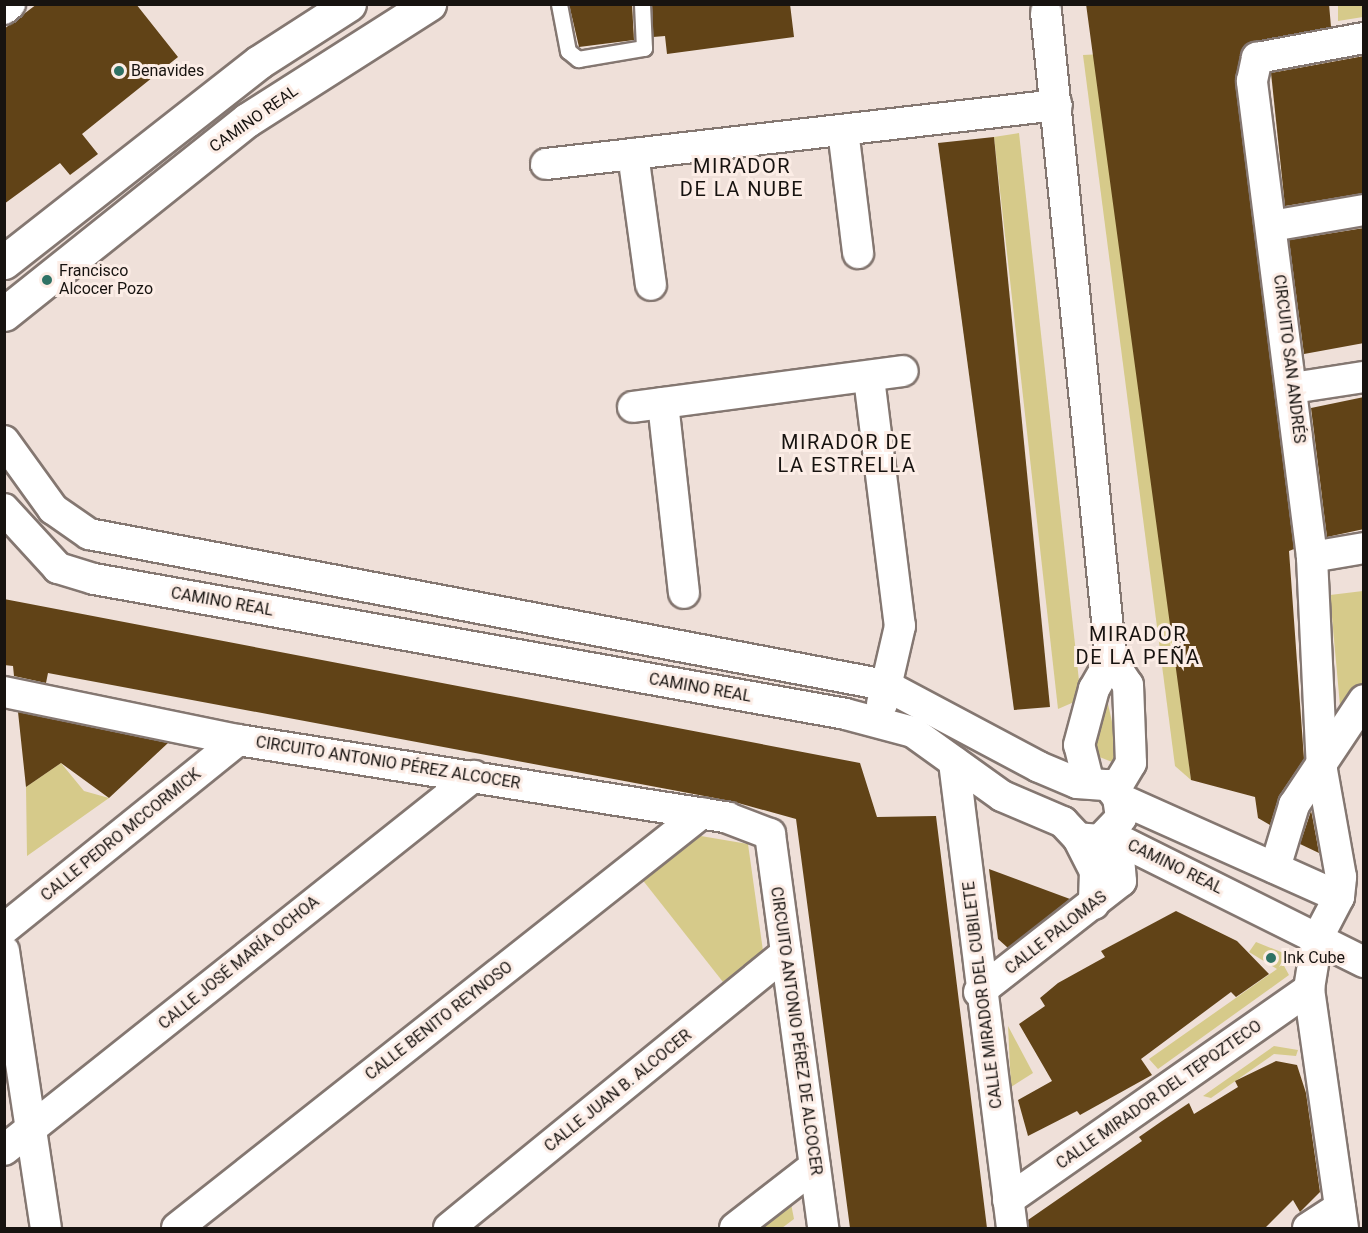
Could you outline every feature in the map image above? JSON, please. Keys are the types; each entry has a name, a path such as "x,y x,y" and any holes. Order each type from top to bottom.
{"street":[{"path":"4,9 10,4"},
{"path":"4,262 259,62 349,4"},
{"name":"CAMINO REAL","path":"4,314 247,120 429,4"},
{"path":"1046,12 1111,660 1128,685 1131,763 1100,788 1062,800 1088,834 1121,818 1100,788 1079,744 1094,688 1111,660"},
{"name":"CIRCUITO SAN ANDRÉS","path":"1341,1218 1309,989 1317,939 1339,897 1341,878 1322,770 1312,557 1293,388 1252,81 1257,58 1364,38"},
{"path":"546,164 1057,105"},
{"path":"843,130 858,253"},
{"path":"633,154 651,285"},
{"path":"1272,226 1364,210"},
{"path":"633,407 869,378 903,371"},
{"path":"1293,388 1364,377"},
{"path":"869,378 900,626 885,685 879,721"},
{"path":"663,403 684,593"},
{"path":"4,441 53,509 89,534 885,685 1100,788 1339,897"},
{"name":"CAMINO REAL","path":"4,509 58,568 94,579 879,721 914,732 1002,796 1364,962"},
{"path":"1312,557 1364,548"},
{"name":"CIRCUITO ANTONIO PÉREZ ALCOCER","path":"4,692 238,740 702,813 770,834"},
{"path":"1275,868 1294,805 1322,770 1364,700"},
{"name":"CALLE PEDRO MCCORMICK","path":"4,929 238,740"},
{"name":"CALLE MIRADOR DEL CUBILETE","path":"954,762 980,992 1010,1214"},
{"name":"CALLE JOSÉ MARÍA OCHOA","path":"4,1150 474,776"},
{"name":"CALLE BENITO REYNOSO","path":"177,1228 702,813"},
{"name":"CIRCUITO ANTONIO PÉREZ DE ALCOCER","path":"770,834 814,1166 814,1223"},
{"name":"CALLE PALOMAS","path":"980,992 1115,888 1122,871 1088,834"},
{"path":"4,951 46,1228"},
{"name":"CALLE JUAN B. ALCOCER","path":"449,1228 786,953"},
{"name":"CALLE MIRADOR DEL TEPOZTECO","path":"1010,1214 1309,989"},
{"path":"735,1228 814,1166"},
{"path":"1308,1228 1341,1218"}],"lane":[{"path":"560,4 568,51 578,59 644,48 642,4"}],"shaded area":[{"path":"1338,5 1363,5 1363,17 1338,21"},
{"path":"1103,54 1191,780 1175,766 1083,55"},
{"path":"1019,133 1081,699 1058,709 994,137"},
{"path":"1363,591 1363,693 1342,728 1330,595"},
{"path":"1108,704 1122,766 1087,752"},
{"path":"61,763 84,791 109,798 27,856 26,787"},
{"path":"689,834 748,844 763,951 723,982 641,878"},
{"path":"1256,942 1286,954 1279,967 1283,964 1289,975 1158,1069 1149,1059 1277,969 1249,952"},
{"path":"1008,1026 1033,1073 1011,1087"},
{"path":"1274,1046 1298,1050 1296,1056 1274,1054 1211,1098 1203,1096"},
{"path":"789,1193 794,1219 782,1228 745,1228"}],"building":[{"path":"37,4 136,4 178,57 82,134 98,154 70,175 60,163 4,204 4,29"},
{"path":"569,4 632,4 634,40 579,47"},
{"path":"652,4 790,4 794,37 667,54 665,36 653,37"},
{"path":"1086,4 1329,4 1331,27 1246,45 1235,78 1294,549 1289,551 1304,759 1279,796 1270,825 1258,818 1255,797 1191,780"},
{"path":"1364,56 1364,193 1285,206 1271,73"},
{"path":"994,137 1050,707 1014,710 938,143"},
{"path":"1364,228 1364,343 1304,354 1289,240"},
{"path":"1364,397 1364,529 1327,537 1311,408"},
{"path":"4,599 860,763 877,817 936,816 987,1228 850,1228 796,819 731,801 48,673 46,683 14,676 13,666 4,665"},
{"path":"18,712 168,743 109,798 61,763 26,787"},
{"path":"1311,811 1312,815 1319,853 1300,844"},
{"path":"989,869 1070,899 1008,948 998,939"},
{"path":"1176,911 1237,941 1269,974 1236,997 1231,992 1141,1059 1152,1075 1080,1115 1077,1111 1028,1136 1018,1100 1052,1081 1019,1024 1045,1006 1040,998 1058,983 1105,957 1101,951"},
{"path":"1276,1061 1297,1065 1306,1093 1320,1192 1300,1212 1293,1200 1265,1228 1029,1228 1028,1220 1142,1141 1139,1137 1162,1121 1189,1103 1194,1114 1238,1087 1235,1081"}],"place":[{"name":"Benavides","path":"119,71"},
{"name":"Francisco Alcocer Pozo","path":"47,280"},
{"name":"Ink Cube","path":"1271,958"}],"district":[{"name":"MIRADOR DE LA NUBE","path":"742,178"},
{"name":"MIRADOR DE LA ESTRELLA","path":"847,454"},
{"name":"MIRADOR DE LA PEÑA","path":"1138,646"}]}
